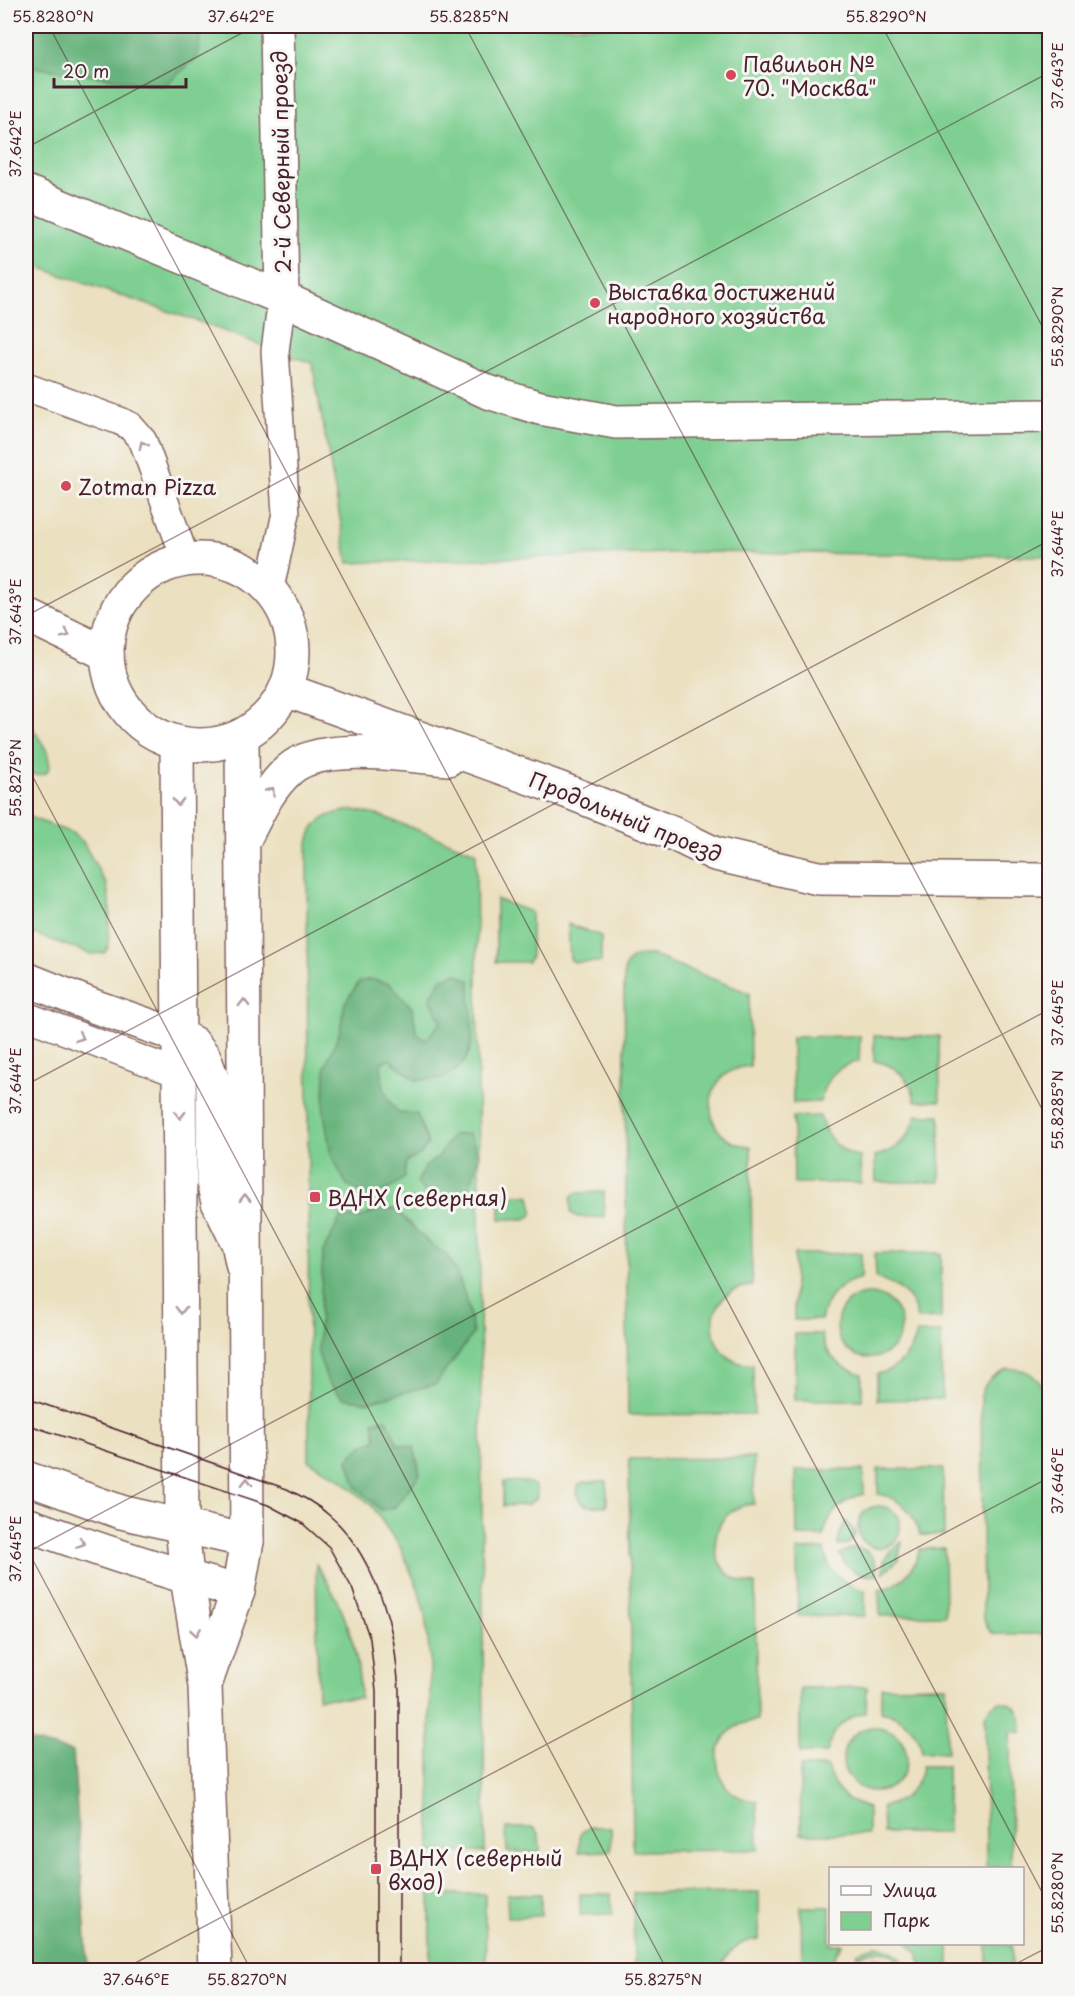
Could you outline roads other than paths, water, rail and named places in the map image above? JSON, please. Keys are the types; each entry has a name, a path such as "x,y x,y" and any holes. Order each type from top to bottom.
{"main road":[{"name":"2-й Северный проезд","path":"277,26 282,297"},
{"path":"26,192 282,297 488,392 540,408 616,422 1050,416"},
{"path":"185,558 216,558 245,568 270,588 285,610 293,636 294,664 286,690 275,708 260,724 242,736 224,743 205,745 177,744 139,723 122,703 111,680 107,654 110,628 119,604 136,583 159,567 185,558"},
{"path":"26,615 107,654"},
{"name":"Продольный проезд","path":"286,690 490,762 672,833 715,854 818,878 1050,880"},
{"path":"205,1686 238,1591 247,1541 242,736"},
{"path":"177,744 182,1526 187,1578 205,1686 215,1971"},
{"path":"243,843 273,788 291,767 313,757 339,752 490,762"},
{"path":"26,979 96,1007 179,1036 193,1043 199,1050 210,1073 213,1090 213,1182 218,1202 238,1243 245,1278"},
{"path":"26,1478 121,1512 247,1541"},
{"path":"26,1524 187,1578 238,1591"}],"lane":[{"path":"270,588 286,513 275,351 282,297"},
{"path":"26,387 120,421 136,432 146,450 185,558"},
{"path":"26,1016 180,1074"}],"tram line":[{"path":"26,1398 287,1489 325,1512 352,1540 370,1570 383,1603 392,1634 396,1662 399,1690 399,1970"},
{"path":"26,1424 268,1505 302,1523 329,1547 352,1588 370,1639 376,1691 376,1970"}],"place":[{"name":"Павильон № 70. \"Москва\"","path":"731,75"},
{"name":"Выставка достижений народного хозяйства","path":"595,303"},
{"name":"Zotman Pizza","path":"66,486"},
{"name":"ВДНХ (северная)","path":"315,1197"},
{"name":"ВДНХ (северный вход)","path":"376,1869"}]}
